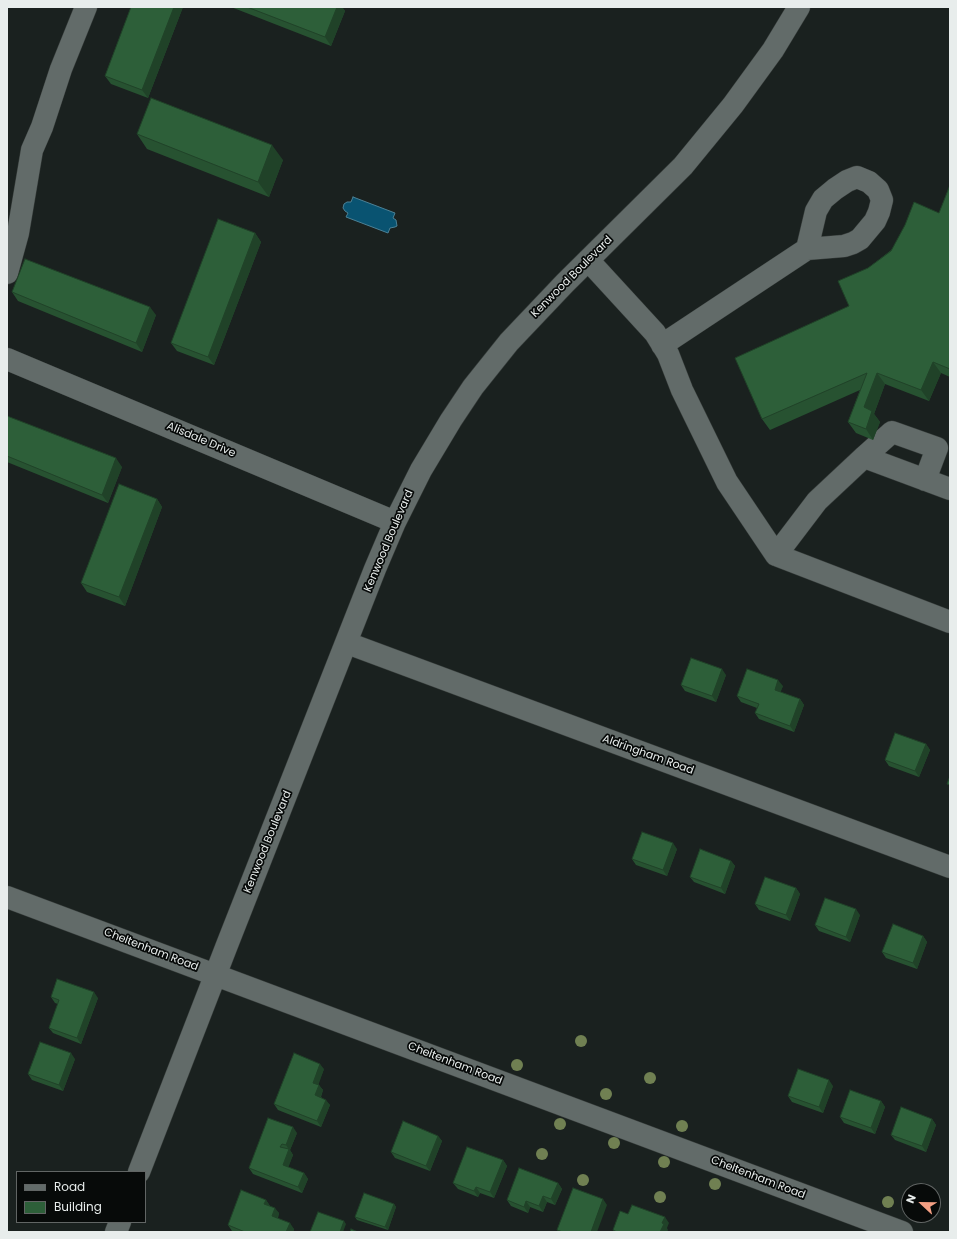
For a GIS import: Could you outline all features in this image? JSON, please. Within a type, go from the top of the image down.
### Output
[{"type":"street","points":[[7,273],[18,233],[32,150],[42,126],[61,69],[86,7]]},
{"type":"street","name":"Kenwood Boulevard","points":[[139,1171],[215,975],[395,522],[420,470],[473,388],[509,342],[588,260],[683,166],[733,105],[773,50],[799,7]]},
{"type":"street","points":[[662,345],[807,249]]},
{"type":"street","points":[[588,260],[608,280],[655,333],[668,354],[682,390],[727,482],[776,555],[950,622]]},
{"type":"street","name":"Alisdale Drive","points":[[7,359],[395,522]]},
{"type":"street","points":[[776,555],[817,502],[892,432],[937,448],[925,480]]},
{"type":"street","points":[[864,457],[950,489]]},
{"type":"street","name":"Aldringham Road","points":[[347,643],[950,867]]},
{"type":"street","name":"Cheltenham Road","points":[[7,897],[902,1232]]},
{"type":"water","points":[[353,197],[395,213],[393,218],[396,220],[397,226],[390,228],[388,233],[346,217],[348,213],[343,208],[344,204],[351,202]]},
{"type":"building","points":[[131,7],[174,7],[142,90],[105,76]]},
{"type":"building","points":[[247,7],[337,7],[325,37]]},
{"type":"building","points":[[151,98],[272,145],[258,182],[137,134]]},
{"type":"building","points":[[950,185],[950,369],[933,362],[921,390],[877,373],[864,407],[872,411],[866,429],[848,422],[867,373],[762,419],[735,358],[849,306],[838,281],[868,268],[891,251],[905,225],[914,202],[939,213]]},
{"type":"building","points":[[218,219],[255,233],[208,357],[171,343]]},
{"type":"building","points":[[25,259],[150,307],[136,343],[12,292]]},
{"type":"building","points":[[7,416],[116,458],[102,495],[7,456]]},
{"type":"building","points":[[119,484],[157,499],[119,597],[81,583]]},
{"type":"building","points":[[691,658],[722,669],[712,696],[681,685]]},
{"type":"building","points":[[747,669],[778,680],[775,690],[800,699],[790,726],[755,713],[759,704],[737,696]]},
{"type":"building","points":[[895,733],[926,744],[915,771],[885,760]]},
{"type":"building","points":[[950,776],[950,785],[947,784]]},
{"type":"building","points":[[642,832],[673,843],[663,870],[632,859]]},
{"type":"building","points":[[700,849],[731,861],[721,888],[690,877]]},
{"type":"building","points":[[765,877],[796,888],[786,915],[755,904]]},
{"type":"building","points":[[825,898],[856,909],[846,937],[815,925]]},
{"type":"building","points":[[893,924],[923,936],[913,963],[882,952]]},
{"type":"building","points":[[57,979],[94,992],[77,1038],[49,1028],[59,1000],[51,997]]},
{"type":"building","points":[[40,1042],[71,1053],[59,1085],[28,1074]]},
{"type":"building","points":[[294,1053],[320,1064],[313,1083],[319,1085],[315,1095],[326,1100],[317,1121],[274,1104]]},
{"type":"building","points":[[798,1069],[829,1080],[819,1107],[788,1096]]},
{"type":"building","points":[[850,1090],[881,1101],[871,1128],[840,1117]]},
{"type":"building","points":[[901,1107],[932,1119],[922,1146],[891,1135]]},
{"type":"building","points":[[268,1118],[293,1127],[286,1145],[282,1144],[280,1147],[289,1149],[283,1165],[304,1173],[298,1187],[249,1168]]},
{"type":"building","points":[[403,1121],[438,1136],[426,1166],[391,1152]]},
{"type":"building","points":[[467,1147],[503,1160],[490,1192],[476,1187],[474,1191],[453,1183]]},
{"type":"building","points":[[519,1168],[558,1183],[551,1199],[543,1196],[539,1206],[526,1201],[524,1207],[507,1200]]},
{"type":"building","points":[[573,1188],[603,1199],[591,1232],[563,1232],[557,1230]]},
{"type":"building","points":[[241,1190],[266,1200],[264,1204],[275,1208],[272,1216],[290,1223],[286,1232],[245,1232],[228,1225]]},
{"type":"building","points":[[364,1193],[394,1204],[385,1227],[355,1217]]},
{"type":"building","points":[[632,1205],[665,1217],[662,1223],[664,1224],[660,1232],[617,1232],[613,1230],[620,1211],[628,1214]]},
{"type":"building","points":[[318,1212],[344,1221],[340,1232],[310,1232]]},
{"type":"building","points":[[351,1229],[358,1232],[350,1232]]}]
